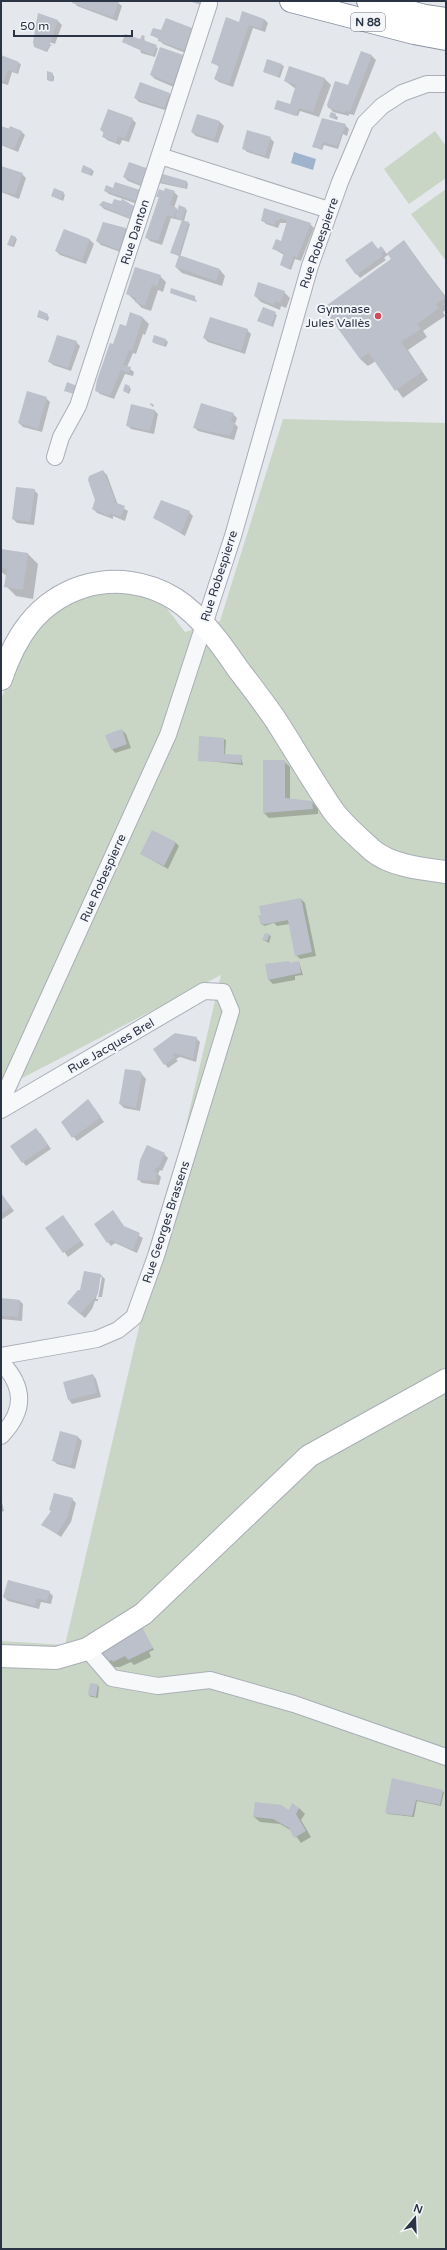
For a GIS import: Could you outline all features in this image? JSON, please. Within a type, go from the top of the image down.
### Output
[{"type":"main road","name":"N 88","points":[[291,1],[414,33],[446,39]]},
{"type":"main road","name":"N 88","points":[[368,1],[425,16],[446,19]]},
{"type":"main road","points":[[1,679],[19,635],[36,615],[73,590],[94,584],[113,582],[139,583],[161,591],[177,600],[216,638],[276,720],[335,813],[373,851],[406,866],[446,872]]},
{"type":"main road","points":[[1,1656],[56,1658],[87,1649],[143,1614],[309,1456],[446,1380]]},
{"type":"street","name":"Rue Danton","points":[[55,457],[61,437],[78,406],[209,4]]},
{"type":"street","name":"Rue Robespierre","points":[[1,1102],[168,735],[200,638],[203,624],[218,586],[310,266],[329,210],[365,123],[382,106],[402,94],[427,84],[446,84]]},
{"type":"street","points":[[160,156],[329,210]]},
{"type":"street","name":"Rue Jacques Brel","points":[[1,1110],[204,992],[223,992]]},
{"type":"street","name":"Rue Georges Brassens","points":[[1,1356],[97,1339],[118,1330],[134,1317],[156,1256],[231,1011],[223,992]]},
{"type":"street","points":[[1,1362],[13,1374],[20,1396],[13,1423],[1,1436]]},
{"type":"street","points":[[87,1649],[112,1678],[158,1686],[210,1680],[294,1704],[446,1757]]},
{"type":"green space","points":[[435,131],[446,146],[446,178],[409,204],[384,169]]},
{"type":"green space","points":[[446,189],[446,261],[411,214]]},
{"type":"green space","points":[[283,419],[446,423],[446,2249],[1,2249],[1,1641],[65,1645],[221,975],[1,1089],[1,699],[34,625],[64,605],[108,589],[162,602],[185,632],[220,621]]},
{"type":"water","points":[[294,152],[316,159],[313,170],[291,163]]},
{"type":"building","points":[[73,1],[119,1],[113,18],[72,3]]},
{"type":"building","points":[[189,1],[199,1],[202,2],[201,5]]},
{"type":"building","points":[[242,11],[264,19],[261,29],[249,25],[229,84],[214,79],[219,66],[211,63],[226,17],[239,22]]},
{"type":"building","points":[[38,13],[58,20],[49,47],[45,51],[34,47],[33,42]]},
{"type":"building","points":[[166,18],[192,28],[184,50],[158,41],[158,38],[150,35],[153,28],[161,30]]},
{"type":"building","points":[[125,34],[140,39],[142,35],[145,36],[143,40],[157,45],[153,56],[122,42]]},
{"type":"building","points":[[160,47],[183,55],[173,84],[150,75]]},
{"type":"building","points":[[361,51],[372,55],[350,112],[346,110],[345,113],[328,108],[327,105],[335,81],[348,85]]},
{"type":"building","points":[[1,55],[19,62],[16,73],[8,70],[4,82],[1,81]]},
{"type":"building","points":[[267,59],[282,64],[278,77],[263,72]]},
{"type":"building","points":[[289,66],[325,78],[313,112],[299,108],[296,116],[274,109],[277,100],[290,104],[296,85],[284,81]]},
{"type":"building","points":[[47,71],[53,73],[52,82],[47,80]]},
{"type":"building","points":[[140,82],[170,93],[164,108],[134,98]]},
{"type":"building","points":[[108,109],[133,118],[125,139],[118,136],[116,142],[102,137],[104,131],[100,130]]},
{"type":"building","points":[[331,112],[336,114],[335,119],[329,117]]},
{"type":"building","points":[[197,114],[220,121],[214,140],[191,132]]},
{"type":"building","points":[[322,118],[346,124],[337,146],[323,142],[321,149],[312,147]]},
{"type":"building","points":[[1,126],[9,129],[10,126],[22,131],[14,149],[1,144]]},
{"type":"building","points":[[247,130],[271,137],[265,156],[242,149]]},
{"type":"building","points":[[129,162],[152,170],[142,185],[123,177]]},
{"type":"building","points":[[83,165],[92,169],[90,175],[81,172]]},
{"type":"building","points":[[1,166],[23,173],[15,195],[1,191]]},
{"type":"building","points":[[159,173],[187,181],[185,188],[157,181]]},
{"type":"building","points":[[115,182],[140,190],[138,194],[141,195],[138,204],[135,203],[136,201],[104,191],[106,185],[113,188]]},
{"type":"building","points":[[54,188],[64,192],[61,200],[51,196]]},
{"type":"building","points":[[165,188],[175,191],[170,205],[177,208],[174,217],[167,215],[158,241],[145,238],[159,197],[156,197],[159,189],[164,191]]},
{"type":"building","points":[[114,199],[121,201],[122,199],[137,209],[133,220],[99,205],[103,201],[112,204]]},
{"type":"building","points":[[179,205],[186,208],[182,220],[175,217]]},
{"type":"building","points":[[264,208],[311,223],[297,258],[294,256],[289,269],[280,265],[284,253],[272,249],[276,239],[281,241],[287,221],[280,218],[279,221],[276,220],[275,225],[261,221]]},
{"type":"building","points":[[182,220],[189,222],[179,255],[170,253]]},
{"type":"building","points":[[103,222],[126,228],[119,250],[96,241]]},
{"type":"building","points":[[64,229],[90,239],[82,261],[55,251]]},
{"type":"building","points":[[11,235],[16,237],[12,246],[7,245]]},
{"type":"building","name":"Gymnase Jules Vallès","points":[[404,240],[445,298],[436,304],[439,308],[417,324],[421,329],[401,342],[422,372],[395,391],[369,353],[360,359],[323,308],[391,259],[387,253]]},
{"type":"building","points":[[372,241],[378,249],[381,246],[385,251],[381,254],[383,256],[356,275],[345,260]]},
{"type":"building","points":[[179,255],[220,269],[216,281],[175,267]]},
{"type":"building","points":[[135,267],[161,275],[157,286],[152,285],[145,306],[135,302],[136,298],[126,294]]},
{"type":"building","points":[[258,282],[285,291],[280,303],[275,301],[274,305],[254,296]]},
{"type":"building","points":[[171,288],[195,296],[195,301],[170,293]]},
{"type":"building","points":[[263,307],[276,312],[271,326],[257,321]]},
{"type":"building","points":[[39,310],[48,314],[46,320],[37,317]]},
{"type":"building","points":[[130,312],[143,317],[132,351],[129,350],[123,365],[131,367],[129,373],[121,370],[110,396],[95,391],[97,380],[110,343],[113,344],[120,324],[126,326]]},
{"type":"building","points":[[210,317],[248,329],[241,351],[203,338]]},
{"type":"building","points":[[57,335],[77,341],[68,368],[48,362]]},
{"type":"building","points":[[154,335],[166,339],[164,346],[152,342]]},
{"type":"building","points":[[67,382],[77,386],[74,394],[64,391]]},
{"type":"building","points":[[125,384],[130,386],[128,393],[123,391]]},
{"type":"building","points":[[27,391],[47,397],[38,429],[18,423]]},
{"type":"building","points":[[201,403],[234,413],[231,421],[235,423],[230,436],[193,428]]},
{"type":"building","points":[[131,404],[155,410],[150,431],[126,426]]},
{"type":"building","points":[[103,470],[115,499],[114,502],[125,506],[121,517],[110,513],[109,516],[92,509],[95,500],[88,480],[89,476]]},
{"type":"building","points":[[16,487],[35,489],[30,522],[12,519]]},
{"type":"building","points":[[161,500],[190,511],[181,533],[153,518]]},
{"type":"building","points":[[1,549],[28,553],[23,590],[4,587],[7,569],[1,568]]},
{"type":"building","points":[[122,729],[127,744],[111,750],[105,735]]},
{"type":"building","points":[[199,736],[224,738],[224,754],[242,755],[241,763],[198,761]]},
{"type":"building","points":[[263,760],[285,760],[285,798],[312,801],[313,809],[263,813]]},
{"type":"building","points":[[152,830],[176,842],[164,866],[140,854]]},
{"type":"building","points":[[301,898],[312,952],[295,956],[288,920],[261,925],[258,915],[261,915],[259,906]]},
{"type":"building","points":[[265,933],[270,934],[267,941],[262,940]]},
{"type":"building","points":[[289,961],[290,963],[299,961],[301,973],[268,980],[265,964]]},
{"type":"building","points":[[175,1033],[197,1037],[193,1059],[175,1053],[173,1055],[175,1057],[164,1065],[153,1049]]},
{"type":"building","points":[[125,1069],[140,1071],[142,1074],[136,1108],[119,1104]]},
{"type":"building","points":[[88,1099],[101,1117],[72,1138],[61,1122]]},
{"type":"building","points":[[36,1128],[48,1145],[22,1163],[10,1146]]},
{"type":"building","points":[[147,1145],[165,1153],[158,1168],[156,1167],[154,1171],[157,1172],[156,1181],[137,1180],[140,1160]]},
{"type":"building","points":[[1,1193],[11,1207],[1,1214]]},
{"type":"building","points":[[113,1210],[124,1226],[140,1233],[133,1250],[111,1240],[107,1243],[94,1224]]},
{"type":"building","points":[[63,1215],[81,1241],[63,1253],[45,1228]]},
{"type":"building","points":[[84,1271],[101,1274],[98,1294],[80,1314],[67,1303],[78,1290],[80,1290]]},
{"type":"building","points":[[1,1298],[20,1300],[18,1317],[1,1316]]},
{"type":"building","points":[[93,1374],[97,1393],[68,1400],[63,1382]]},
{"type":"building","points":[[60,1431],[78,1436],[71,1466],[52,1461]]},
{"type":"building","points":[[54,1493],[73,1498],[67,1518],[57,1534],[41,1525],[51,1511],[49,1510]]},
{"type":"building","points":[[8,1580],[50,1591],[47,1601],[37,1598],[35,1606],[3,1597]]},
{"type":"building","points":[[142,1627],[153,1648],[128,1660],[125,1656],[113,1662],[112,1660],[106,1662],[101,1652]]},
{"type":"building","points":[[90,1683],[98,1684],[96,1697],[88,1695]]},
{"type":"building","points":[[392,1778],[443,1790],[440,1805],[416,1800],[412,1816],[385,1813]]},
{"type":"building","points":[[255,1802],[281,1805],[289,1810],[292,1803],[299,1808],[296,1814],[306,1831],[294,1838],[289,1828],[273,1819],[253,1817]]},
{"type":"place","name":"Gymnase Jules Vallès","points":[[378,316]]}]
